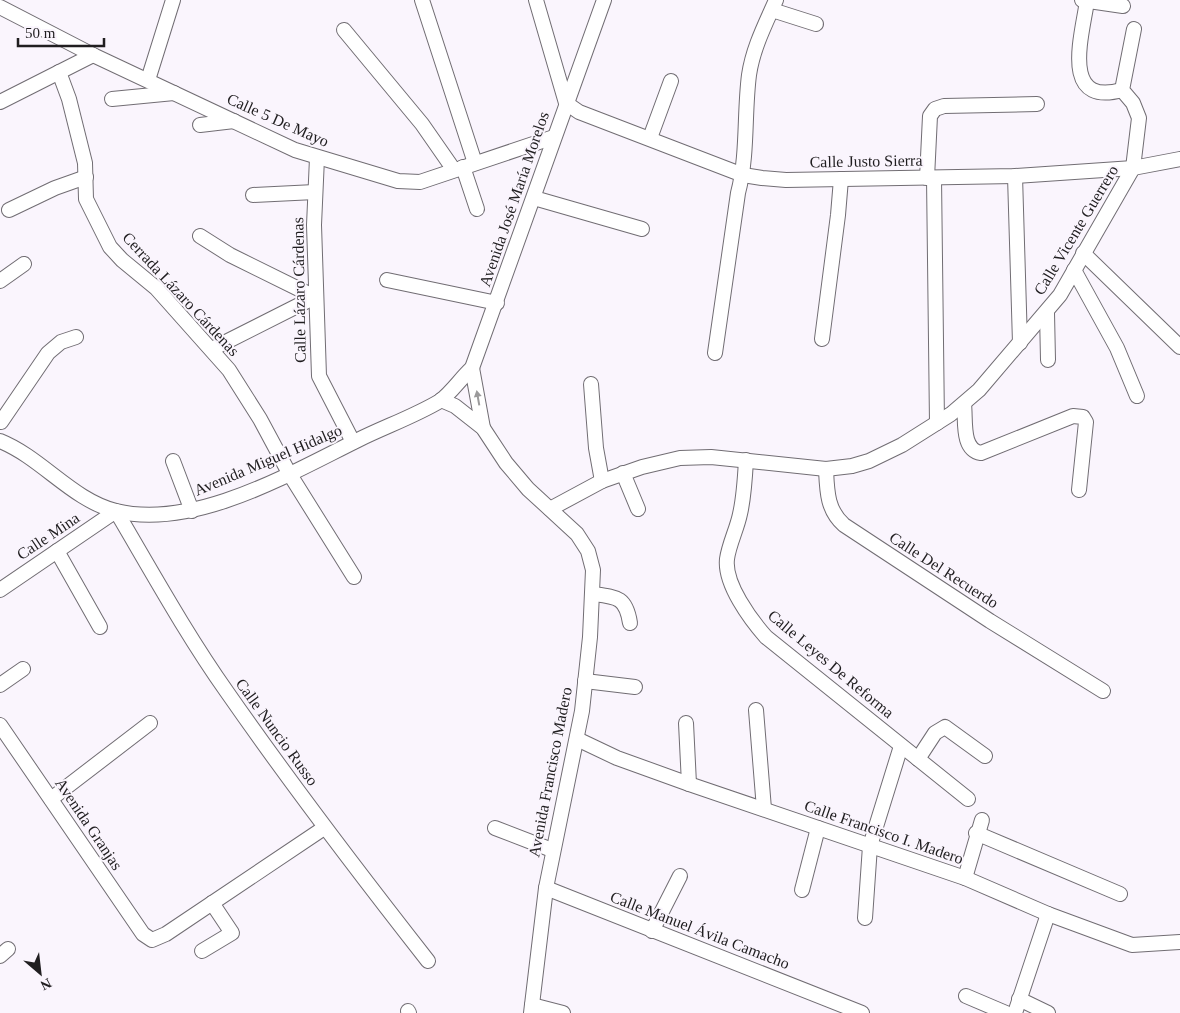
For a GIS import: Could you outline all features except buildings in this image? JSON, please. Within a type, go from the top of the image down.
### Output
[{"type":"street","points":[[148,80],[174,0]]},
{"type":"street","points":[[422,0],[464,167],[477,210]]},
{"type":"street","points":[[536,0],[566,103]]},
{"type":"street","name":"Avenida José María Morelos","points":[[441,400],[472,368],[604,0]]},
{"type":"street","points":[[1122,90],[1110,94],[1091,90],[1080,76],[1078,66],[1092,1],[1124,6]]},
{"type":"street","points":[[715,353],[742,175],[749,76],[753,53],[774,5],[816,24]]},
{"type":"street","name":"Calle 5 De Mayo","points":[[0,8],[93,55],[295,150],[316,158],[407,183],[420,182],[554,137]]},
{"type":"street","points":[[1122,90],[1134,29]]},
{"type":"street","points":[[344,30],[422,124],[464,167]]},
{"type":"street","points":[[0,102],[93,55]]},
{"type":"street","name":"Cerrada Lázaro Cárdenas","points":[[59,72],[85,163],[86,199],[110,247],[122,260],[156,288],[229,370],[260,419],[289,473]]},
{"type":"street","points":[[650,138],[671,81]]},
{"type":"street","points":[[1122,90],[1133,102],[1138,118],[1133,168]]},
{"type":"street","points":[[112,99],[175,93]]},
{"type":"street","name":"Calle Justo Sierra","points":[[566,103],[579,112],[742,175],[786,180],[1015,176],[1133,168],[1180,160]]},
{"type":"street","points":[[937,422],[930,116],[935,109],[944,106],[1038,104]]},
{"type":"street","points":[[200,125],[236,121]]},
{"type":"street","name":"Calle Lázaro Cárdenas","points":[[316,158],[315,297],[319,376],[353,442]]},
{"type":"street","name":"Calle Vicente Guerrero","points":[[550,509],[602,481],[662,462],[696,457],[746,460],[826,469],[869,461],[902,445],[964,404],[1047,312],[1074,270],[1133,168]]},
{"type":"street","points":[[1015,176],[1020,343]]},
{"type":"street","points":[[9,210],[56,188],[86,177]]},
{"type":"street","points":[[822,339],[841,179]]},
{"type":"street","points":[[253,195],[315,192]]},
{"type":"street","points":[[534,198],[642,229]]},
{"type":"street","points":[[200,236],[230,255],[315,297]]},
{"type":"street","points":[[1083,253],[1180,347]]},
{"type":"street","points":[[0,282],[24,264]]},
{"type":"street","points":[[1074,270],[1117,348],[1137,396]]},
{"type":"street","points":[[387,280],[496,303]]},
{"type":"street","points":[[212,349],[315,297]]},
{"type":"street","points":[[1047,312],[1048,360]]},
{"type":"street","points":[[6,443],[9,435],[1,421],[48,354],[61,342],[76,337]]},
{"type":"street","name":"Avenida Francisco Madero","points":[[472,368],[483,428]]},
{"type":"street","points":[[591,384],[596,448],[602,481]]},
{"type":"street","name":"Avenida Miguel Hidalgo","points":[[6,443],[88,499],[116,511],[149,516],[192,511],[215,505],[289,473],[441,400]]},
{"type":"street","name":"Avenida Francisco Madero","points":[[441,400],[456,406],[483,428],[506,462],[528,489],[576,534],[588,551],[593,570],[593,594],[586,681],[577,739],[552,850],[532,1009]]},
{"type":"street","points":[[964,404],[968,443],[971,449],[981,453],[1073,416],[1083,416],[1086,422],[1079,490]]},
{"type":"street","name":"Calle Leyes De Reforma","points":[[746,460],[741,513],[727,560],[727,570],[734,590],[754,624],[766,637],[968,799]]},
{"type":"street","points":[[173,462],[192,511]]},
{"type":"street","name":"Calle Del Recuerdo","points":[[826,469],[830,507],[837,519],[844,525],[990,621],[1103,691]]},
{"type":"street","points":[[289,473],[354,577]]},
{"type":"street","points":[[623,473],[638,509]]},
{"type":"street","name":"Calle Mina","points":[[0,590],[116,511]]},
{"type":"street","name":"Calle Nuncio Russo","points":[[116,511],[173,609],[210,667],[324,828],[428,961]]},
{"type":"street","points":[[57,551],[100,627]]},
{"type":"street","points":[[593,594],[615,596],[623,601],[628,610],[630,623]]},
{"type":"street","points":[[0,685],[23,669]]},
{"type":"street","points":[[586,681],[635,687]]},
{"type":"street","points":[[756,710],[764,809]]},
{"type":"street","points":[[51,799],[150,723]]},
{"type":"street","points":[[686,723],[689,784]]},
{"type":"street","name":"Avenida Granjas","points":[[0,725],[143,934],[152,940],[166,934],[212,904]]},
{"type":"street","points":[[918,760],[935,733],[945,727],[985,756]]},
{"type":"street","name":"Calle Francisco I. Madero","points":[[577,739],[617,758],[689,784],[964,878],[1048,914],[1132,945],[1180,942]]},
{"type":"street","points":[[865,918],[870,846],[901,746]]},
{"type":"street","points":[[964,878],[979,826],[1120,894]]},
{"type":"street","points":[[202,951],[232,933],[212,904],[324,828]]},
{"type":"street","points":[[496,828],[552,850]]},
{"type":"street","points":[[802,890],[818,828]]},
{"type":"street","points":[[652,931],[680,876]]},
{"type":"street","name":"Calle Manuel Ávila Camacho","points":[[546,888],[839,1009],[862,1013]]},
{"type":"street","points":[[1015,1013],[1048,914]]},
{"type":"street","points":[[966,996],[1006,1013]]},
{"type":"street","points":[[1019,999],[1048,1013]]},
{"type":"street","points":[[532,1009],[563,1013]]}]
